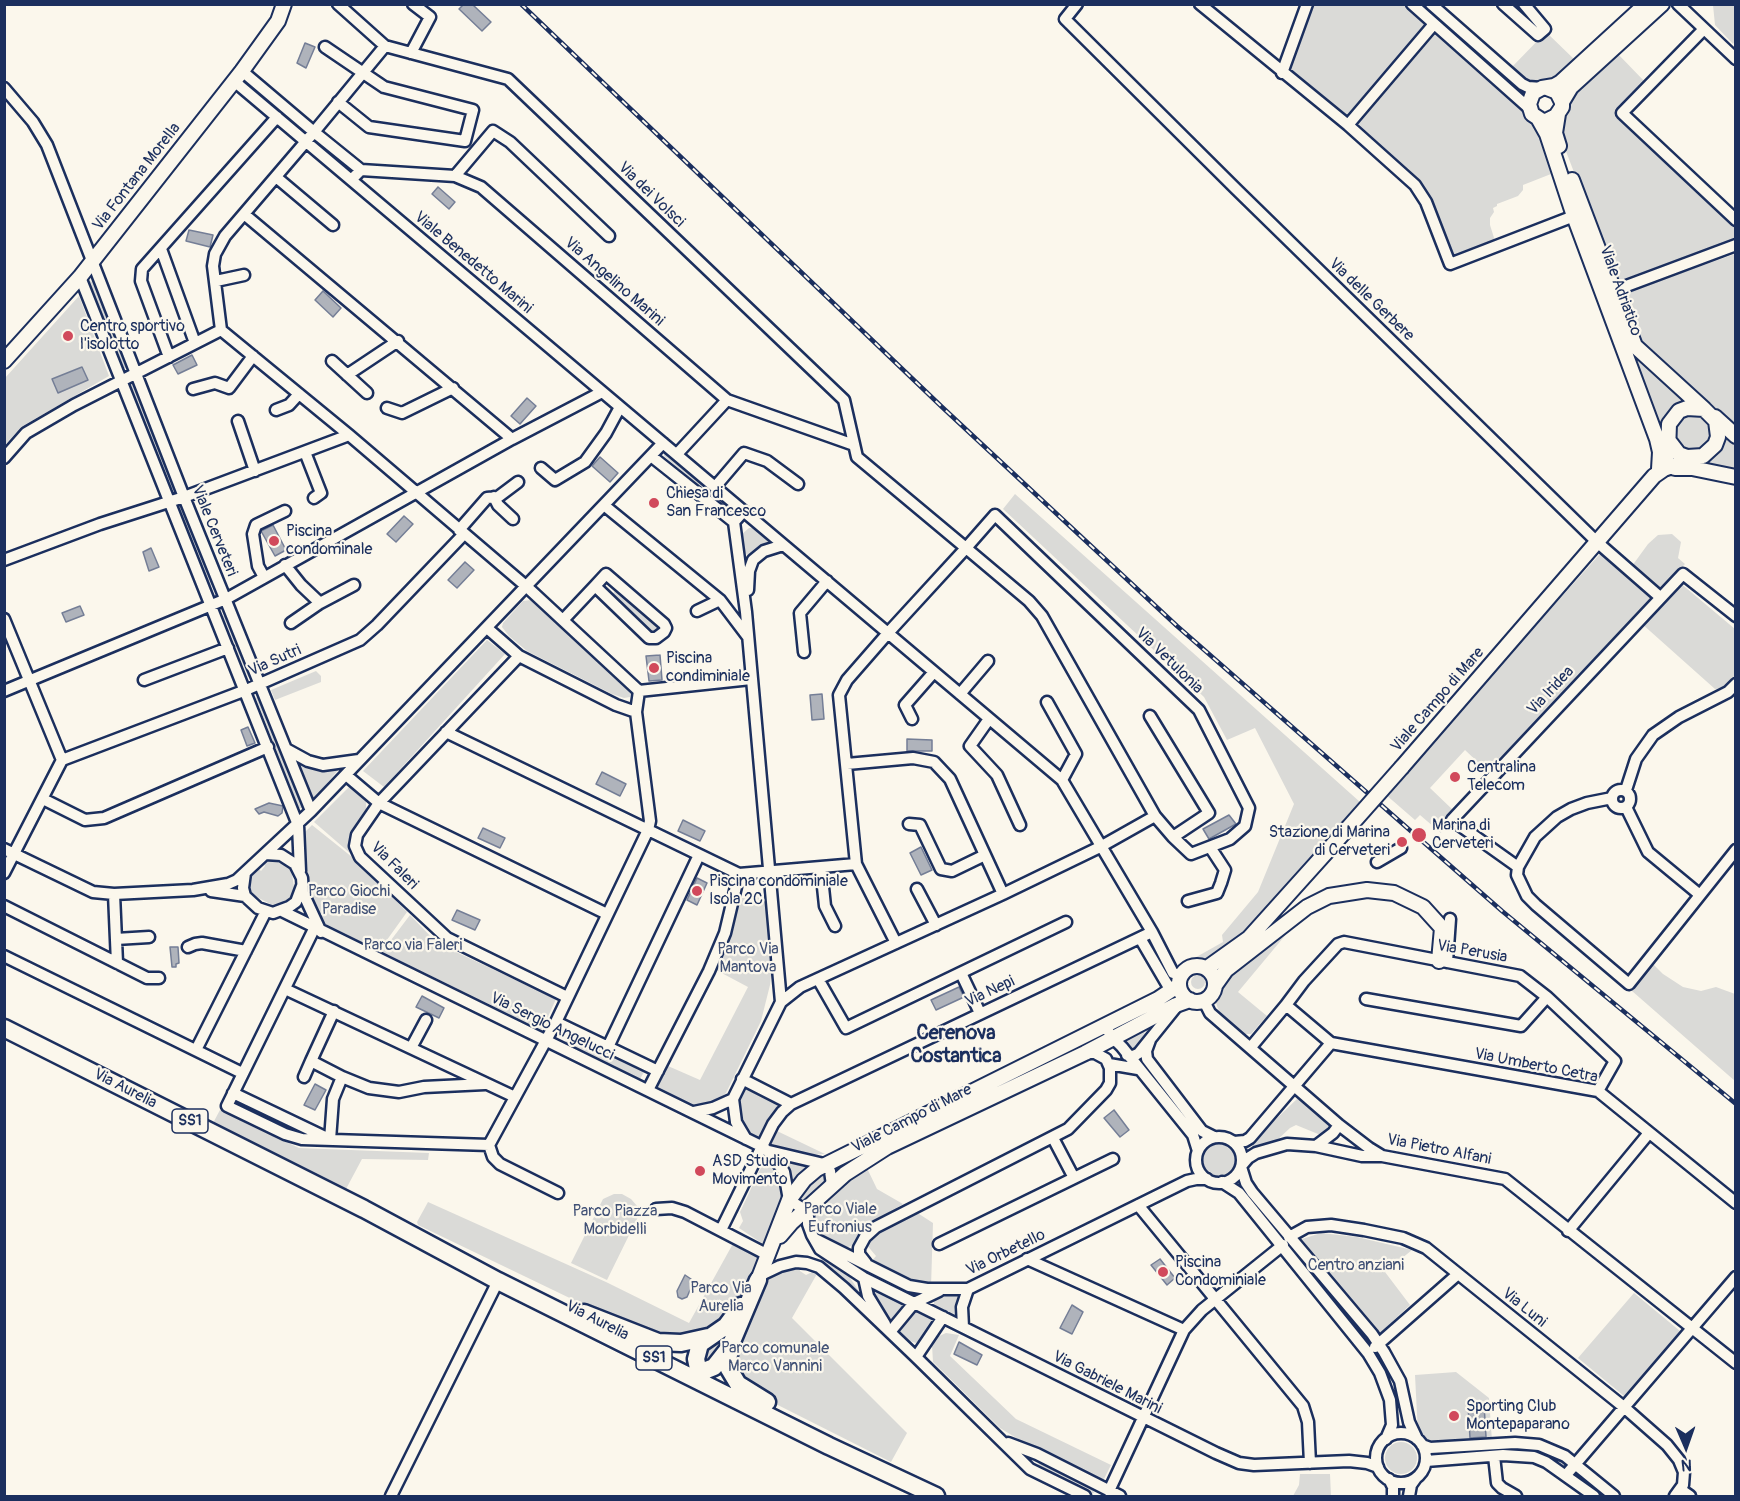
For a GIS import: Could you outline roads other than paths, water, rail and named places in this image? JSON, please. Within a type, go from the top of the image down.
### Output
[{"type":"main road","name":"Via Aurelia","points":[[4,1028],[375,1215],[498,1281],[936,1497]]},
{"type":"main road","name":"Via Aurelia","points":[[375,1215],[438,1241],[945,1497]]},
{"type":"main road","points":[[699,1373],[696,1361],[698,1350],[708,1337],[728,1323],[759,1278]]},
{"type":"main road","points":[[759,1278],[731,1344],[728,1365],[738,1384],[796,1420]]},
{"type":"main road","points":[[535,1298],[699,1373],[708,1380],[799,1426],[829,1446]]},
{"type":"main road","points":[[578,1311],[658,1342],[681,1343],[708,1337]]},
{"type":"main road","points":[[699,1373],[714,1367],[731,1344]]},
{"type":"street","name":"Via Fontana Morella","points":[[4,361],[93,261],[238,76],[278,21],[285,4]]},
{"type":"street","points":[[338,4],[385,46],[225,236],[215,254],[213,266],[221,330],[349,435],[527,587],[639,691],[751,679]]},
{"type":"street","points":[[411,53],[430,17],[413,4]]},
{"type":"street","name":"Via delle Gerbere","points":[[1077,4],[1065,19],[1597,542],[1660,597]]},
{"type":"street","points":[[1200,4],[1348,125],[1415,185],[1426,202],[1450,264],[1574,216]]},
{"type":"street","points":[[1282,73],[1307,4]]},
{"type":"street","points":[[1412,4],[1534,114],[1546,121],[1552,119],[1572,87],[1662,4]]},
{"type":"street","points":[[1431,4],[1522,84],[1557,92],[1560,108]]},
{"type":"street","points":[[1509,6],[1538,35],[1545,29],[1524,4]]},
{"type":"street","points":[[1534,114],[1529,104],[1533,93],[1561,82],[1646,4]]},
{"type":"street","points":[[1678,4],[1736,60]]},
{"type":"street","points":[[1348,125],[1434,24]]},
{"type":"street","points":[[1704,29],[1622,113],[1736,220]]},
{"type":"street","name":"Via dei Volsci","points":[[385,46],[508,79],[844,400],[854,445]]},
{"type":"street","points":[[325,47],[384,87],[473,110],[465,141],[369,127],[339,102]]},
{"type":"street","name":"Viale Benedetto Marini","points":[[238,76],[277,117],[1062,780],[1152,932],[1177,983]]},
{"type":"street","points":[[238,76],[314,132],[361,171],[352,179]]},
{"type":"street","name":"Viale Cerveteri","points":[[4,88],[33,122],[47,145],[184,497],[311,811]]},
{"type":"street","name":"Viale Adriatico","points":[[1560,108],[1555,127],[1558,144],[1635,346],[1736,436]]},
{"type":"street","name":"Viale Adriatico","points":[[1534,114],[1547,134],[1574,216],[1657,439],[1660,452],[1659,471]]},
{"type":"street","points":[[169,357],[141,281],[142,269],[277,117]]},
{"type":"street","points":[[455,176],[493,131],[510,142],[609,236]]},
{"type":"street","name":"Via Angelino Marini","points":[[361,171],[455,176],[481,187],[727,400],[854,445]]},
{"type":"street","points":[[276,177],[333,225]]},
{"type":"street","points":[[244,214],[512,439]]},
{"type":"street","points":[[1613,291],[1736,245]]},
{"type":"street","points":[[161,249],[195,343]]},
{"type":"street","points":[[216,281],[244,275]]},
{"type":"street","name":"Viale Cerveteri","points":[[80,277],[298,825],[300,871]]},
{"type":"street","points":[[4,458],[26,433],[74,405],[221,330]]},
{"type":"street","points":[[347,375],[398,342]]},
{"type":"street","points":[[193,389],[215,383],[229,388],[253,356]]},
{"type":"street","points":[[332,361],[367,393]]},
{"type":"street","points":[[387,408],[402,413],[453,388]]},
{"type":"street","points":[[4,691],[226,599],[512,439],[602,392]]},
{"type":"street","points":[[276,410],[289,405],[299,394]]},
{"type":"street","points":[[677,454],[727,400]]},
{"type":"street","points":[[541,468],[555,480],[585,462],[606,433],[620,407]]},
{"type":"street","points":[[1659,471],[1668,452],[1669,424],[1679,411],[1687,408],[1708,412],[1716,421],[1718,437],[1710,452],[1695,458],[1679,454],[1669,441]]},
{"type":"street","points":[[238,421],[255,471]]},
{"type":"street","points":[[4,560],[100,524],[184,497],[349,435]]},
{"type":"street","points":[[302,886],[296,902],[282,911],[273,913],[250,902],[243,888],[245,873],[250,865],[298,825],[663,443]]},
{"type":"street","name":"Via Vetulonia","points":[[854,445],[857,458],[1029,601],[1042,616],[1155,816],[1173,837],[1191,854],[1230,839],[1245,826],[1250,808],[1199,710],[995,515],[966,548]]},
{"type":"street","points":[[305,452],[321,493],[314,498]]},
{"type":"street","points":[[716,487],[744,453],[767,461],[798,484]]},
{"type":"street","points":[[651,456],[734,522],[746,612],[781,1002]]},
{"type":"street","name":"Viale Campo di Mare","points":[[1207,968],[1249,938],[1402,767],[1659,471],[1695,458]]},
{"type":"street","points":[[1659,471],[1685,467],[1736,477]]},
{"type":"street","name":"Via Sutri","points":[[62,760],[246,690],[360,640],[377,625],[461,532],[487,498],[498,496],[518,482]]},
{"type":"street","points":[[494,497],[498,505],[513,519]]},
{"type":"street","points":[[605,506],[720,600],[748,637]]},
{"type":"street","points":[[264,577],[258,567],[253,534],[256,525],[285,511]]},
{"type":"street","points":[[734,522],[744,512]]},
{"type":"street","points":[[746,612],[749,572],[753,560],[764,551],[783,545]]},
{"type":"street","points":[[896,943],[856,864],[839,695],[842,687],[888,633],[966,548]]},
{"type":"street","points":[[285,565],[320,603]]},
{"type":"street","points":[[563,620],[606,574],[664,624],[666,628],[661,636],[650,638],[595,586]]},
{"type":"street","name":"Via Iridea","points":[[1518,867],[1452,820],[1683,574],[1736,616]]},
{"type":"street","points":[[804,652],[800,613],[827,581]]},
{"type":"street","points":[[291,623],[320,603],[354,585]]},
{"type":"street","points":[[697,611],[720,600]]},
{"type":"street","points":[[4,619],[62,760],[43,799],[11,854],[4,873]]},
{"type":"street","points":[[487,628],[519,656],[616,705],[636,712]]},
{"type":"street","points":[[144,680],[228,648]]},
{"type":"street","name":"Via Faleri","points":[[519,656],[379,803],[357,836],[355,846],[360,857],[447,938],[567,997]]},
{"type":"street","points":[[960,694],[988,661]]},
{"type":"street","points":[[912,719],[905,705],[934,672]]},
{"type":"street","points":[[1626,807],[1631,798],[1626,790],[1636,759],[1653,735],[1679,717],[1728,692],[1736,684]]},
{"type":"street","points":[[558,1192],[500,1164],[493,1157],[489,1145],[556,1022],[648,830],[650,821],[636,712],[639,691]]},
{"type":"street","points":[[1047,702],[1076,754],[1062,780]]},
{"type":"street","points":[[1150,716],[1209,813],[1173,837]]},
{"type":"street","points":[[989,719],[970,746],[997,775],[1020,825]]},
{"type":"street","points":[[446,732],[739,874],[856,864]]},
{"type":"street","points":[[43,799],[85,820],[104,818],[268,747]]},
{"type":"street","points":[[286,749],[308,761],[323,765],[359,759]]},
{"type":"street","points":[[847,764],[913,758],[934,762],[950,779],[1003,894]]},
{"type":"street","points":[[346,775],[379,803],[607,914]]},
{"type":"street","points":[[1626,790],[1616,790],[1612,798],[1615,806],[1626,807]]},
{"type":"street","points":[[1612,798],[1587,803],[1557,817],[1535,837],[1518,867],[1517,875],[1527,896],[1629,984],[1736,850]]},
{"type":"street","points":[[1626,807],[1648,852],[1700,896]]},
{"type":"street","points":[[746,1139],[736,1122],[733,1099],[781,1002],[800,987],[1003,894],[1100,847],[1155,816]]},
{"type":"street","points":[[909,824],[920,825],[941,869],[952,871],[985,855]]},
{"type":"street","points":[[1188,901],[1217,893],[1224,870],[1210,847]]},
{"type":"street","points":[[1377,862],[1401,848]]},
{"type":"street","points":[[11,854],[93,892],[114,894],[193,890],[218,891],[245,896]]},
{"type":"street","points":[[265,854],[281,855],[295,864],[300,871],[303,893],[318,930],[285,989],[227,1106],[289,1136],[302,1138],[489,1145]]},
{"type":"street","points":[[608,1047],[699,855]]},
{"type":"street","points":[[821,868],[825,906],[835,927]]},
{"type":"street","points":[[193,890],[228,884],[245,873]]},
{"type":"street","points":[[648,1090],[709,971],[725,933],[739,874]]},
{"type":"street","points":[[917,889],[936,925]]},
{"type":"street","points":[[1127,1055],[1136,1055],[1184,1002],[1204,1000],[1212,994],[1226,970],[1307,907],[1329,896],[1367,890],[1394,893],[1422,906],[1442,928],[1443,961]]},
{"type":"street","points":[[114,894],[117,963]]},
{"type":"street","points":[[4,906],[147,978],[159,978]]},
{"type":"street","points":[[196,1050],[266,911]]},
{"type":"street","name":"Via Sergio Angelucci","points":[[282,911],[765,1149],[824,1164]]},
{"type":"street","points":[[1443,961],[1450,919]]},
{"type":"street","points":[[818,979],[846,1028],[1066,922]]},
{"type":"street","name":"Via Nepi","points":[[721,1230],[765,1149],[773,1124],[791,1104],[1152,932]]},
{"type":"street","points":[[116,939],[149,937]]},
{"type":"street","points":[[1140,938],[1177,983],[1184,1002]]},
{"type":"street","points":[[1242,958],[1249,938]]},
{"type":"street","name":"Via Perusia","points":[[1286,1005],[1304,981],[1338,944],[1344,942],[1520,976],[1547,997],[1615,1061],[1598,1091]]},
{"type":"street","points":[[188,947],[202,943],[246,951]]},
{"type":"street","points":[[4,956],[242,1073]]},
{"type":"street","points":[[1177,983],[1190,967],[1202,966],[1207,968],[1215,978],[1216,984]]},
{"type":"street","points":[[961,973],[980,1013]]},
{"type":"street","name":"Viale Campo di Mare","points":[[759,1278],[789,1200],[807,1177],[824,1164],[1158,999],[1177,983]]},
{"type":"street","points":[[285,989],[515,1097]]},
{"type":"street","points":[[1366,999],[1521,1026],[1547,997]]},
{"type":"street","name":"Via Pietro Alfani","points":[[1204,1000],[1210,1013],[1339,1125],[1382,1156],[1505,1179],[1736,1363]]},
{"type":"street","name":"Viale Campo di Mare","points":[[771,1250],[792,1222],[832,1185],[858,1165],[887,1148],[1085,1053],[1184,1002]]},
{"type":"street","points":[[1150,1040],[1146,1051],[1147,1059],[1202,1131],[1234,1142],[1250,1138],[1331,1043],[1286,1005],[1251,1047]]},
{"type":"street","points":[[304,1077],[333,1011]]},
{"type":"street","points":[[411,1048],[426,1020]]},
{"type":"street","points":[[556,1022],[658,1071]]},
{"type":"street","points":[[1099,1029],[1106,1029],[1109,1032],[1110,1036],[1107,1041]]},
{"type":"street","points":[[1107,1041],[1114,1040],[1193,1136],[1198,1151],[1199,1171],[1207,1179],[1222,1182],[1237,1190],[1379,1344],[1398,1376],[1409,1422],[1426,1461],[1419,1476],[1411,1485],[1408,1497]]},
{"type":"street","name":"Via Umberto Cetra","points":[[1331,1043],[1598,1091],[1736,1203]]},
{"type":"street","points":[[868,1265],[860,1257],[859,1248],[865,1237],[876,1227],[1068,1129],[1110,1083],[1109,1064],[1106,1059],[1098,1054],[1085,1053]]},
{"type":"street","points":[[311,1061],[369,1088],[399,1092],[424,1087],[487,1084]]},
{"type":"street","points":[[1109,1064],[1138,1069]]},
{"type":"street","points":[[330,1140],[333,1099],[342,1077]]},
{"type":"street","points":[[742,1079],[791,1104]]},
{"type":"street","points":[[232,1093],[330,1140]]},
{"type":"street","points":[[692,1112],[706,1111],[733,1099]]},
{"type":"street","points":[[1316,1146],[1333,1133],[1339,1125]]},
{"type":"street","points":[[1568,1231],[1649,1133]]},
{"type":"street","points":[[1198,1151],[1203,1143],[1214,1137]]},
{"type":"street","points":[[1053,1138],[1074,1178]]},
{"type":"street","points":[[1234,1142],[1242,1155],[1246,1184],[1380,1373],[1390,1400],[1392,1425],[1377,1452],[1378,1467],[1389,1479],[1393,1487],[1393,1497]]},
{"type":"street","points":[[1222,1182],[1235,1177],[1252,1155],[1287,1144],[1316,1146],[1362,1156],[1382,1156]]},
{"type":"street","points":[[765,1149],[785,1175],[789,1200],[810,1206],[808,1218],[814,1239]]},
{"type":"street","points":[[939,1244],[1113,1159]]},
{"type":"street","points":[[824,1164],[830,1171],[832,1185]]},
{"type":"street","points":[[1187,1181],[1197,1164]]},
{"type":"street","name":"Via Orbetello","points":[[814,1239],[909,1286],[941,1290],[968,1289],[1187,1181],[1207,1179]]},
{"type":"street","points":[[1138,1205],[1303,1406],[1308,1426],[1310,1463]]},
{"type":"street","points":[[656,1209],[672,1208],[682,1211],[771,1250]]},
{"type":"street","name":"Via Luni","points":[[1109,1491],[1184,1330],[1202,1310],[1301,1229],[1319,1225],[1364,1230],[1417,1244],[1430,1251],[1625,1408],[1667,1445],[1679,1460],[1684,1477],[1678,1493]]},
{"type":"street","name":"Via Gabriele Marini","points":[[814,1239],[827,1255],[864,1278],[1142,1418],[1243,1464],[1349,1461],[1378,1467]]},
{"type":"street","points":[[1027,1259],[1184,1330]]},
{"type":"street","points":[[759,1278],[788,1264],[804,1262],[816,1266],[844,1288],[868,1314],[890,1332],[1030,1468],[1085,1497]]},
{"type":"street","points":[[1368,1353],[1458,1274]]},
{"type":"street","points":[[1566,1475],[1736,1277]]},
{"type":"street","points":[[864,1278],[868,1296],[890,1332]]},
{"type":"street","points":[[391,1497],[498,1281]]},
{"type":"street","points":[[963,1327],[962,1307],[968,1289]]},
{"type":"street","points":[[890,1332],[914,1303],[941,1290]]},
{"type":"street","points":[[916,1357],[943,1317]]},
{"type":"street","points":[[1383,1442],[1401,1433],[1430,1448],[1529,1443],[1555,1450],[1614,1497]]},
{"type":"street","points":[[1003,1440],[1037,1454],[1120,1497]]},
{"type":"street","name":"Via Gabriele Marini","points":[[1349,1461],[1370,1453],[1383,1442]]},
{"type":"street","points":[[1426,1461],[1494,1456],[1534,1457],[1566,1475],[1594,1497]]},
{"type":"street","points":[[1494,1456],[1497,1483],[1516,1497]]},
{"type":"street","points":[[1389,1479],[1404,1482],[1419,1476]]},
{"type":"street","points":[[1678,1493],[1690,1497]]},
{"type":"railway","points":[[521,4],[942,407],[1177,626],[1502,911],[1736,1104]]},
{"type":"place","name":"Centro sportivo l'isolotto","points":[[68,336]]},
{"type":"place","name":"Chiesa di San Francesco","points":[[654,503]]},
{"type":"place","name":"Piscina condominale","points":[[274,541]]},
{"type":"place","name":"Piscina condiminiale","points":[[654,668]]},
{"type":"place","name":"Centralina Telecom","points":[[1455,777]]},
{"type":"place","name":"Marina di Cerveteri","points":[[1419,835]]},
{"type":"place","name":"Stazione di Marina di Cerveteri","points":[[1402,842]]},
{"type":"place","name":"Piscina condominiale Isola 2C","points":[[697,891]]},
{"type":"place","name":"ASD Studio Movimento","points":[[700,1171]]},
{"type":"place","name":"Piscina Condominiale","points":[[1163,1272]]},
{"type":"place","name":"Sporting Club Montepaparano","points":[[1454,1416]]},
{"type":"district","name":"Cerenova Costantica","points":[[956,1046]]},
{"type":"park label","name":"Parco Giochi Paradise","points":[[349,901]]},
{"type":"park label","name":"Parco via Faleri","points":[[413,946]]},
{"type":"park label","name":"Parco Via Mantova","points":[[748,959]]},
{"type":"park label","name":"Parco Viale Eufronius","points":[[840,1219]]},
{"type":"park label","name":"Parco Piazza Morbidelli","points":[[615,1221]]},
{"type":"park label","name":"Centro anziani","points":[[1356,1266]]},
{"type":"park label","name":"Parco Via Aurelia","points":[[721,1298]]},
{"type":"park label","name":"Parco comunale Marco Vannini","points":[[775,1358]]}]
